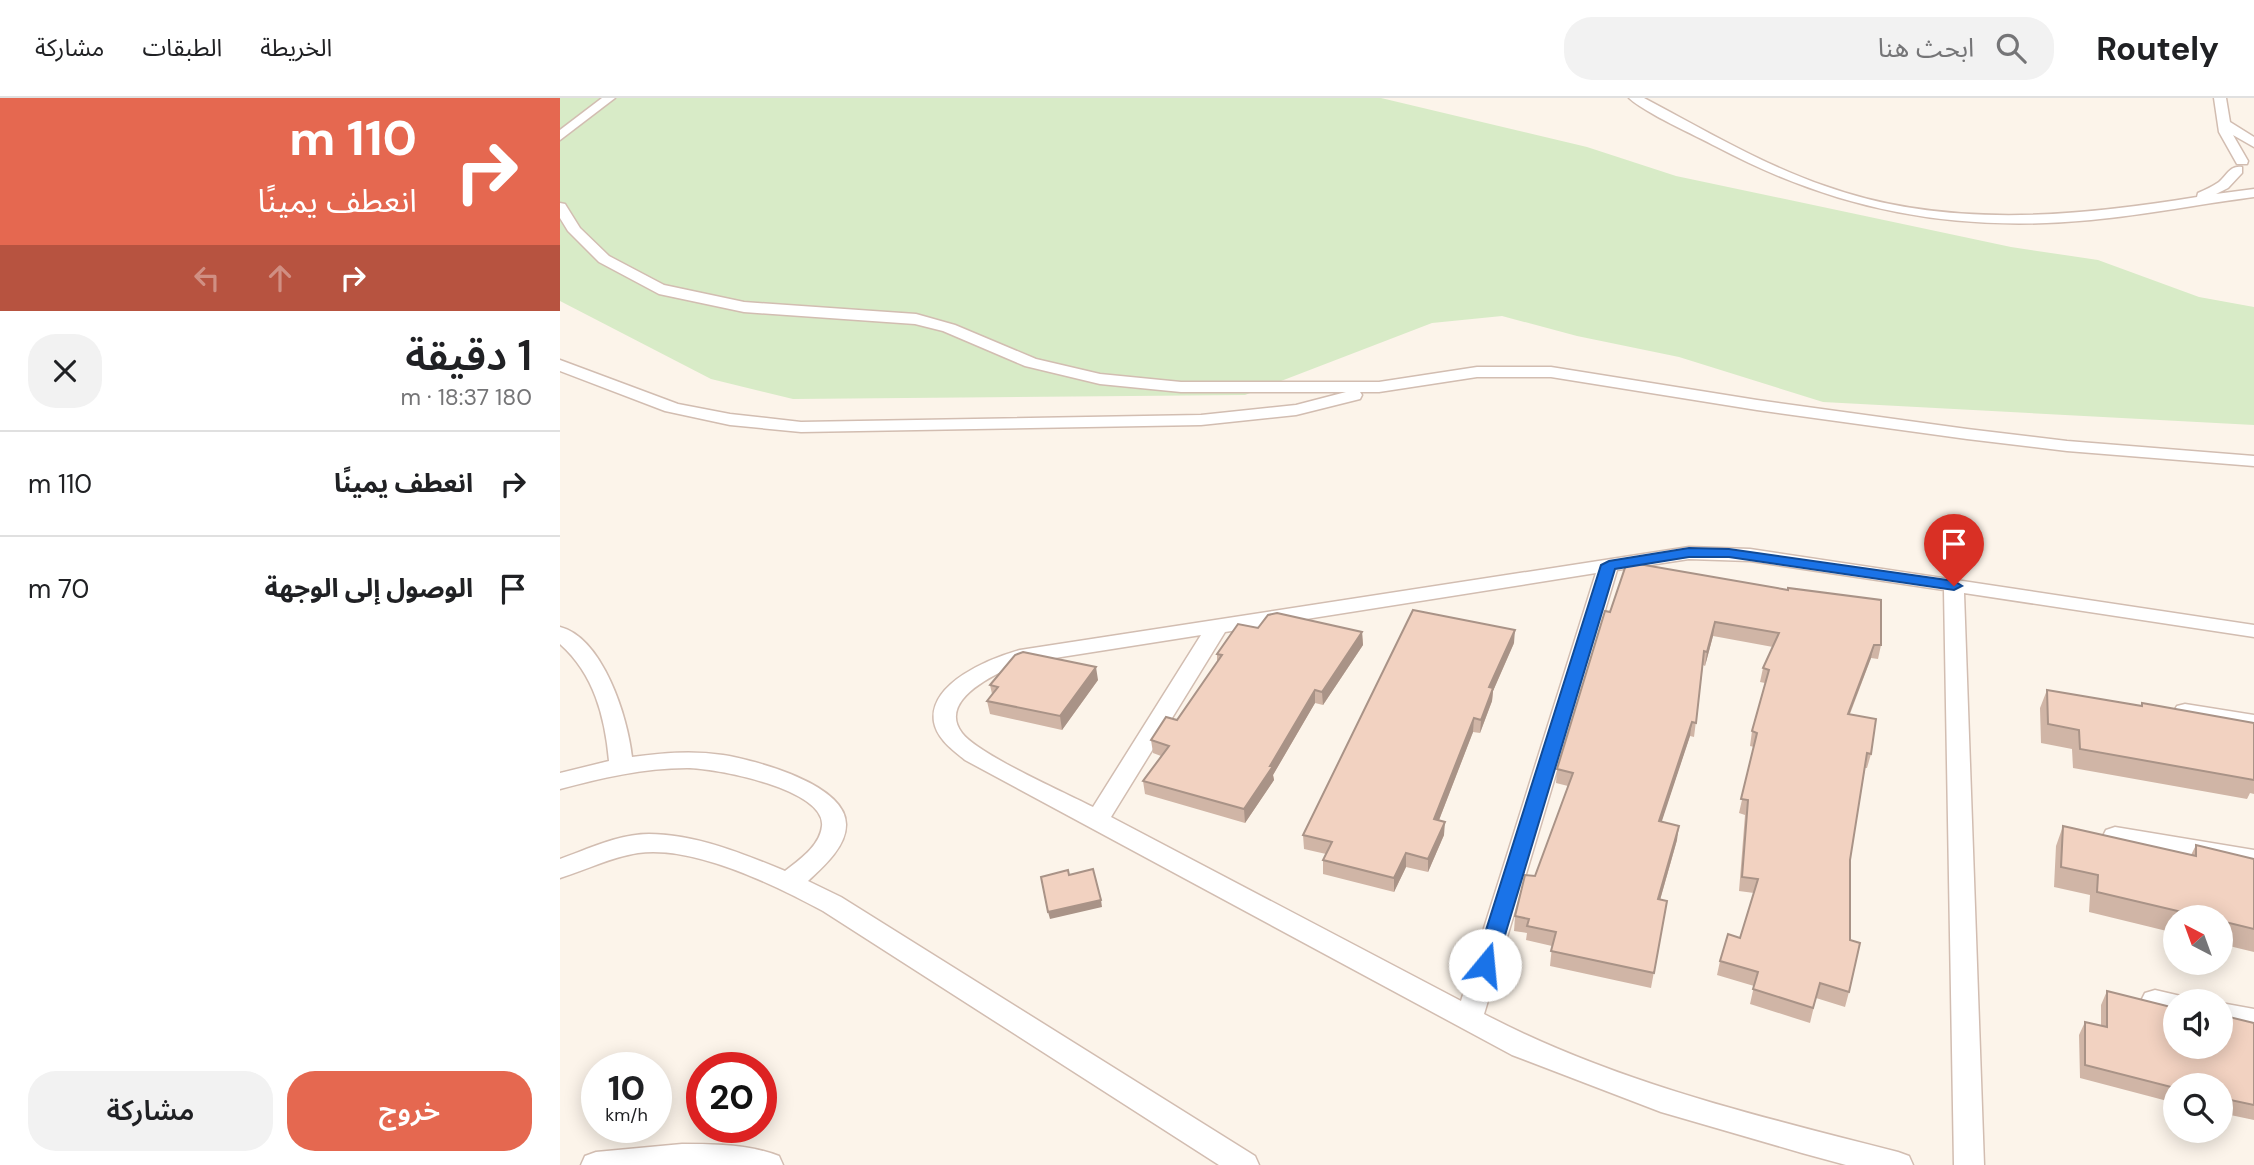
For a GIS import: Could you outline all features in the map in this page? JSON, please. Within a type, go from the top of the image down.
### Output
[{"type":"lane","points":[[560,136],[609,98]]},
{"type":"lane","points":[[1635,98],[1800,181],[1841,196],[1889,208],[1958,218],[2021,220],[2098,215],[2254,193]]},
{"type":"lane","points":[[2206,98],[2220,102],[2229,141],[2254,181]]},
{"type":"lane","points":[[2223,123],[2254,143]]},
{"type":"lane","points":[[2181,203],[2212,192],[2244,163]]},
{"type":"lane","points":[[560,207],[575,230],[604,259],[638,279],[685,296],[775,310],[916,319],[949,328],[1031,363],[1076,375],[1139,385],[1379,387]]},
{"type":"lane","points":[[560,365],[649,401],[685,412],[760,424],[843,428],[1233,418],[1296,410],[1379,387],[1477,372],[1550,372],[1757,405],[1967,434],[2067,446],[2254,461]]},
{"type":"lane","points":[[1898,1165],[1689,1111],[1522,1047],[960,746],[950,736],[946,724],[950,699],[971,677],[1003,662],[1689,553],[1729,553],[2254,631]]},
{"type":"lane","points":[[1469,1019],[1609,565]]},
{"type":"lane","points":[[1954,586],[1969,1165]]},
{"type":"lane","points":[[1097,820],[1217,627]]},
{"type":"lane","points":[[560,633],[586,659],[613,707],[619,735],[621,766]]},
{"type":"lane","points":[[2185,711],[2254,722]]},
{"type":"lane","points":[[560,781],[621,766],[665,759],[733,764],[785,780],[820,800],[830,809],[834,820],[833,833],[826,846],[790,882]]},
{"type":"lane","points":[[2115,836],[2254,859]]},
{"type":"lane","points":[[560,869],[630,846],[670,844],[790,882],[832,904],[1244,1165]]},
{"type":"lane","points":[[2233,1016],[2254,1020]]},
{"type":"lane","points":[[596,1165],[696,1155],[742,1159],[768,1165]]},
{"type":"green space","points":[[560,98],[1381,98],[1587,147],[1676,176],[2011,247],[2098,260],[2199,297],[2254,307],[2254,425],[1823,402],[1679,357],[1577,336],[1502,316],[1432,323],[1245,395],[793,399],[711,379],[560,301]]},
{"type":"building","points":[[1627,562],[1788,590],[1881,600],[1881,645],[1874,645],[1848,714],[1876,719],[1871,754],[1867,753],[1850,860],[1850,940],[1860,943],[1849,992],[1820,983],[1813,1008],[1753,989],[1758,972],[1720,961],[1728,934],[1740,938],[1758,879],[1742,877],[1748,800],[1741,799],[1757,733],[1752,731],[1769,670],[1763,668],[1779,633],[1715,622],[1707,652],[1704,651],[1696,723],[1692,722],[1659,821],[1679,826],[1658,899],[1667,901],[1654,973],[1551,951],[1556,932],[1527,926],[1529,919],[1515,916],[1525,875],[1535,876],[1573,773],[1557,769],[1605,611],[1610,612]]},
{"type":"building","points":[[1413,610],[1515,630],[1489,687],[1493,688],[1481,720],[1474,718],[1434,819],[1445,822],[1428,859],[1406,853],[1394,878],[1323,860],[1332,842],[1303,835]]},
{"type":"building","points":[[1277,613],[1362,632],[1322,692],[1315,690],[1270,766],[1273,766],[1244,809],[1143,781],[1169,746],[1151,740],[1166,717],[1177,720],[1222,655],[1217,654],[1238,624],[1258,628],[1268,615]]},
{"type":"building","points":[[1023,652],[1096,667],[1060,716],[987,701],[998,687],[990,685],[1015,655]]},
{"type":"building","points":[[2047,690],[2142,706],[2142,703],[2254,723],[2254,780],[2080,749],[2079,730],[2048,724]]},
{"type":"building","points":[[2063,826],[2196,856],[2196,845],[2254,859],[2254,929],[2233,924],[2233,905],[2163,905],[2163,908],[2097,892],[2098,875],[2061,867]]},
{"type":"building","points":[[1093,869],[1101,900],[1048,912],[1041,877],[1068,870],[1069,875]]},
{"type":"building","points":[[2107,991],[2163,1005],[2163,1059],[2233,1059],[2233,1018],[2254,1023],[2254,1105],[2233,1101],[2233,1073],[2163,1073],[2163,1085],[2085,1065],[2085,1022],[2107,1027]]},
{"type":"route","points":[[1485,965],[1609,565],[1689,553],[1729,553],[1954,586]]}]
